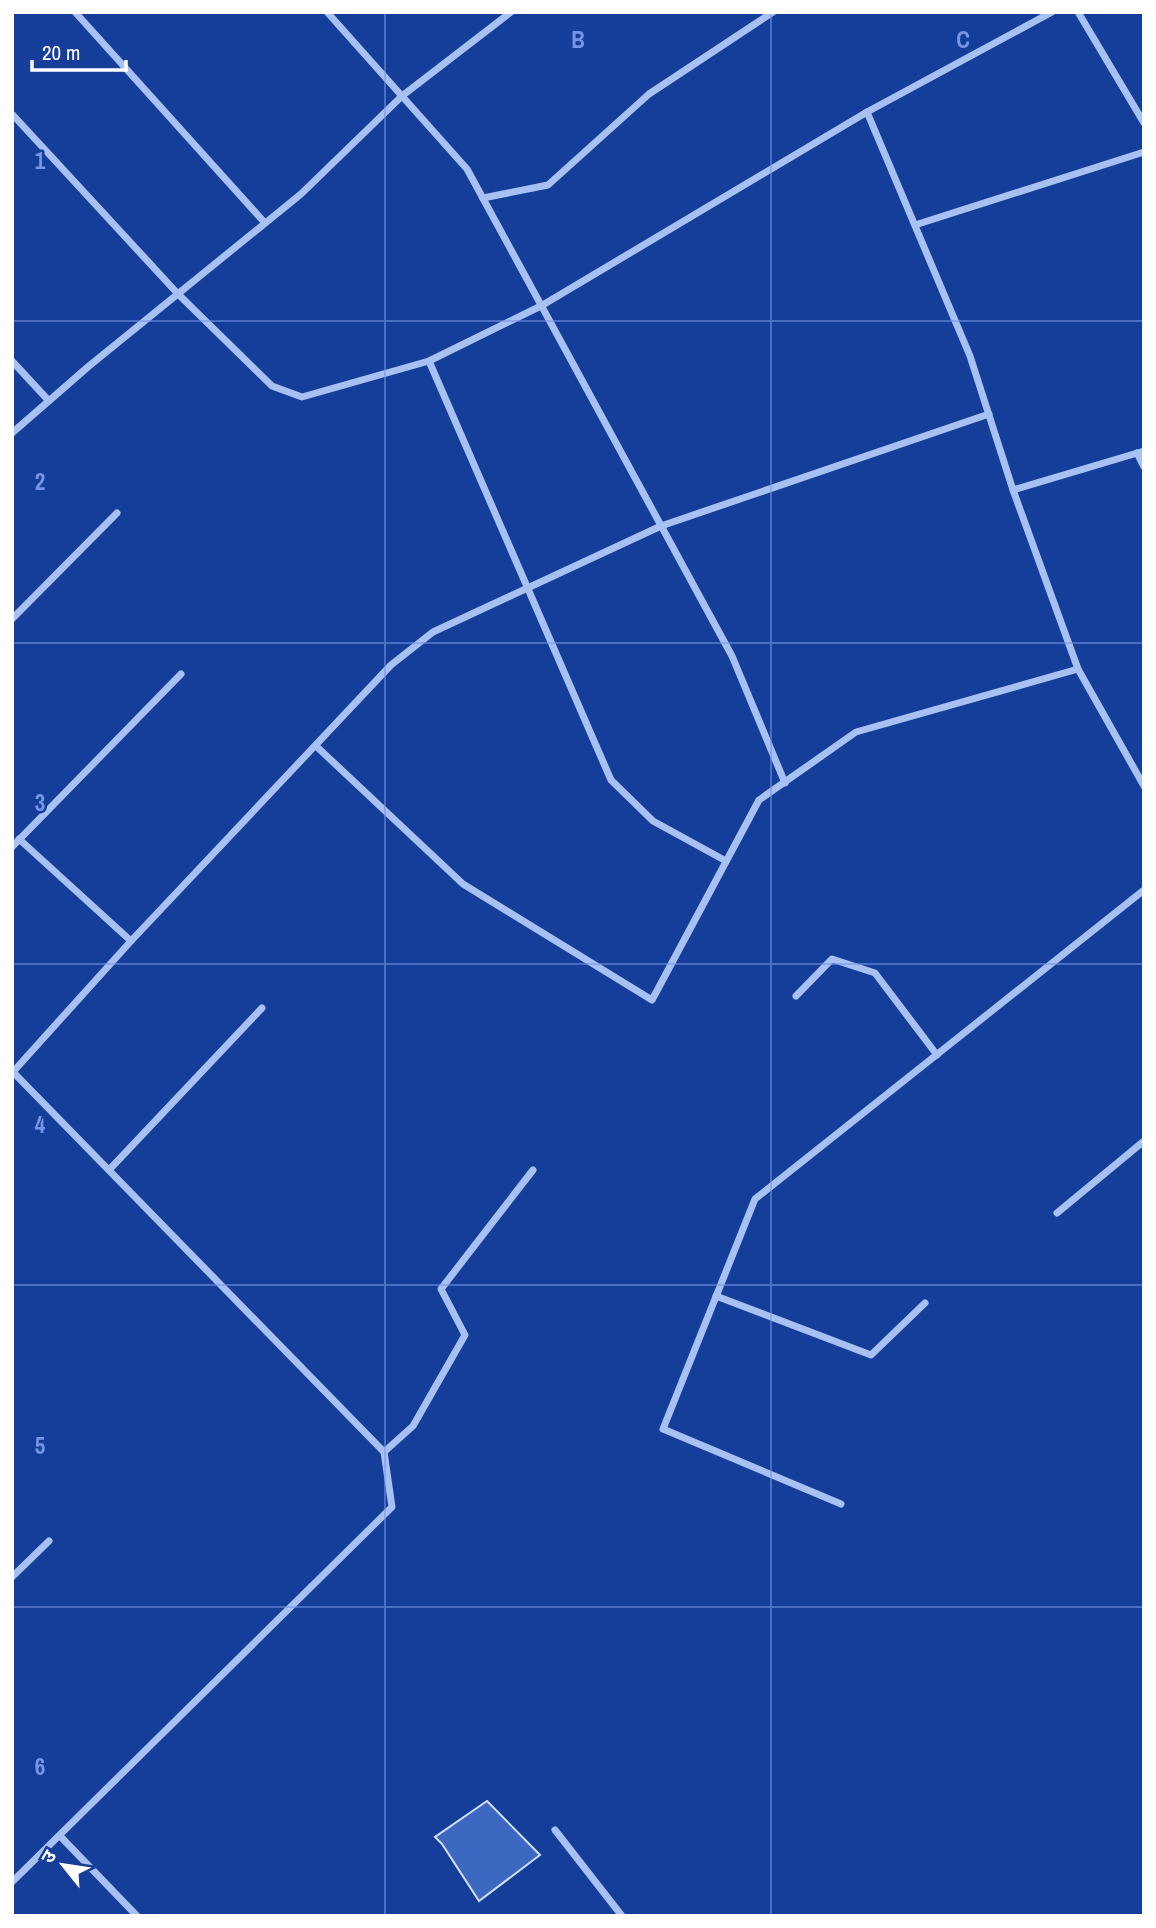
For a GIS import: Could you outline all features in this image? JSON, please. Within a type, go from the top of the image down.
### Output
[{"type":"street","points":[[75,12],[265,223]]},
{"type":"street","points":[[327,12],[467,169],[732,656],[785,783]]},
{"type":"street","points":[[12,433],[89,366],[301,194],[402,96],[511,12]]},
{"type":"street","points":[[483,198],[548,185],[649,94],[773,12]]},
{"type":"street","points":[[12,114],[178,294],[272,386],[302,397],[429,361],[541,306],[867,112],[1052,12]]},
{"type":"street","points":[[1077,12],[1144,123]]},
{"type":"street","points":[[867,112],[970,356],[1013,490],[1078,669],[1144,786]]},
{"type":"street","points":[[915,225],[1144,152]]},
{"type":"street","points":[[12,361],[50,401]]},
{"type":"street","points":[[429,361],[611,780],[653,821],[726,861]]},
{"type":"street","points":[[12,1882],[392,1507],[384,1452],[13,1072],[391,665],[433,632],[660,526],[989,414]]},
{"type":"street","points":[[1013,490],[1140,452],[1144,467]]},
{"type":"street","points":[[12,619],[117,513]]},
{"type":"street","points":[[316,746],[463,884],[652,1000],[759,800],[856,732],[1078,669]]},
{"type":"street","points":[[12,847],[181,674]]},
{"type":"street","points":[[19,839],[131,942]]},
{"type":"street","points":[[841,1504],[663,1429],[755,1199],[1142,893]]},
{"type":"street","points":[[796,996],[832,960],[876,973],[937,1055]]},
{"type":"street","points":[[109,1170],[262,1007]]},
{"type":"street","points":[[1057,1213],[1144,1141]]},
{"type":"street","points":[[384,1452],[413,1426],[465,1335],[441,1289],[533,1170]]},
{"type":"street","points":[[716,1296],[871,1356],[925,1303]]},
{"type":"street","points":[[12,1577],[49,1541]]},
{"type":"street","points":[[555,1830],[622,1916]]},
{"type":"street","points":[[60,1836],[137,1916]]},
{"type":"building","points":[[487,1801],[540,1855],[479,1901],[435,1837]]}]
